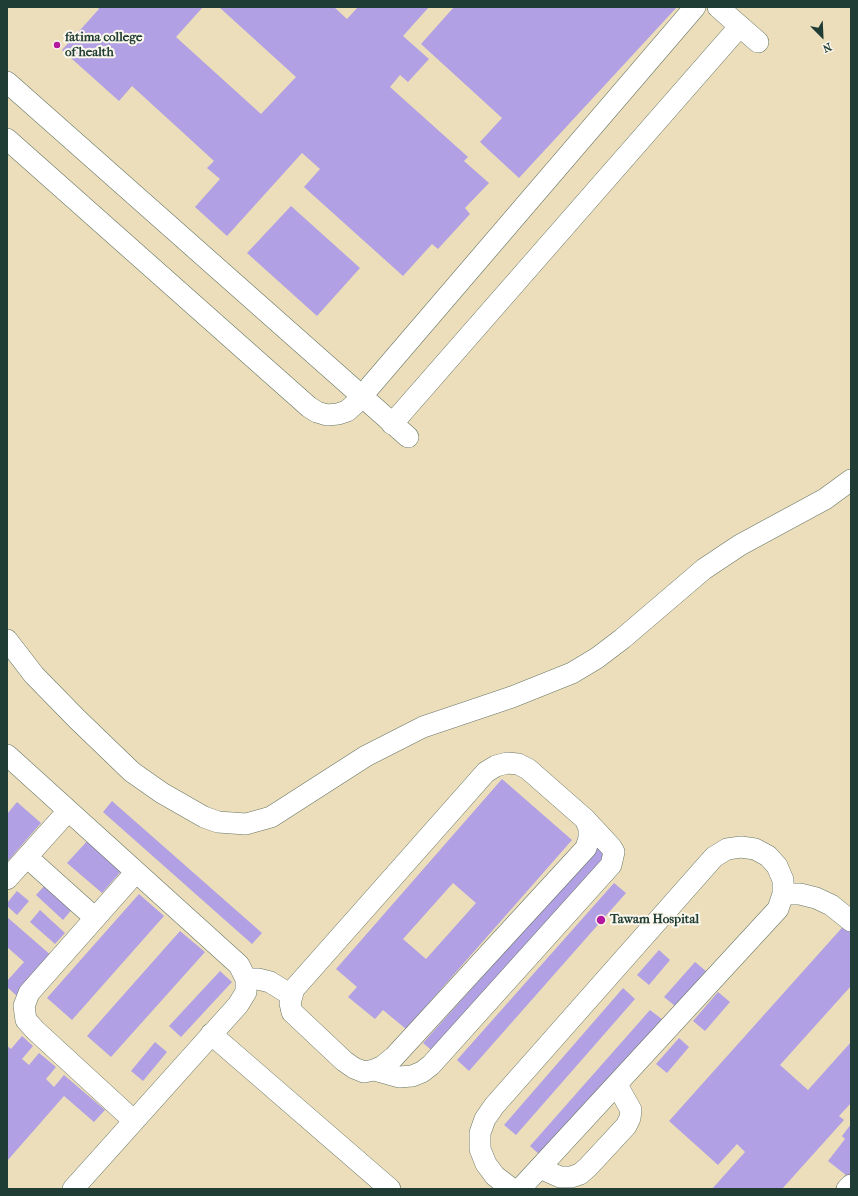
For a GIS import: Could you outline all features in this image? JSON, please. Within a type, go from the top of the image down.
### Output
[{"type":"lane","points":[[7,139],[308,407],[322,414],[338,414],[347,411],[362,397],[695,7]]},
{"type":"lane","points":[[718,7],[758,42]]},
{"type":"lane","points":[[392,424],[740,26]]},
{"type":"lane","points":[[7,82],[408,437]]},
{"type":"lane","points":[[7,640],[34,675],[132,772],[151,786],[204,817],[218,822],[246,824],[271,817],[366,756],[424,727],[452,716],[512,697],[572,673],[597,658],[622,639],[704,569],[740,545],[825,498],[851,480]]},
{"type":"lane","points":[[8,757],[240,965],[247,984],[243,999],[210,1034],[73,1189]]},
{"type":"lane","points":[[374,1070],[399,1078],[412,1076],[422,1072],[431,1065],[611,865],[614,852],[611,847],[585,819],[528,769],[512,764],[496,766],[486,772],[300,981],[291,995],[292,1012],[298,1020],[344,1061],[364,1072],[383,1066],[394,1057],[586,848],[589,838],[589,828],[585,819]]},
{"type":"lane","points":[[7,879],[68,811]]},
{"type":"lane","points":[[512,1189],[495,1176],[486,1164],[480,1149],[480,1134],[485,1119],[710,862],[727,849],[741,847],[755,849],[768,856],[778,866],[783,880],[784,894],[778,909],[520,1189]]},
{"type":"lane","points":[[27,857],[95,918]]},
{"type":"lane","points":[[134,1121],[35,1030],[26,1020],[24,1013],[25,999],[29,993],[136,872]]},
{"type":"lane","points":[[784,894],[800,894],[816,898],[830,905],[851,921]]},
{"type":"lane","points":[[246,978],[270,982],[291,995]]},
{"type":"lane","points":[[210,1034],[390,1189]]},
{"type":"lane","points":[[540,1168],[560,1177],[570,1177],[580,1174],[588,1167],[626,1126],[630,1118],[631,1110],[617,1085]]},
{"type":"lane","points":[[847,1189],[851,1185]]},
{"type":"building","points":[[97,7],[203,7],[176,37],[261,114],[296,77],[219,7],[334,7],[347,19],[358,7],[429,7],[403,36],[429,59],[408,82],[400,75],[390,87],[468,157],[464,161],[489,183],[465,208],[470,214],[438,249],[432,244],[403,276],[304,187],[320,169],[302,153],[227,236],[195,207],[220,179],[207,168],[214,161],[132,86],[119,101],[62,50],[99,9]]},
{"type":"building","points":[[454,7],[677,7],[519,178],[480,142],[502,118],[421,44]]},
{"type":"building","points":[[291,206],[360,268],[317,316],[247,253]]},
{"type":"building","points":[[502,779],[572,840],[406,1029],[383,1010],[375,1019],[348,997],[357,987],[336,969]],"holes":[[[453,883],[476,903],[426,959],[403,939]]]},
{"type":"building","points":[[112,801],[262,933],[252,944],[103,812]]},
{"type":"building","points":[[17,802],[41,823],[7,862],[7,814]]},
{"type":"building","points":[[89,839],[123,869],[102,893],[67,863]]},
{"type":"building","points":[[600,845],[612,855],[435,1053],[423,1043]]},
{"type":"building","points":[[47,883],[74,907],[63,920],[36,895]]},
{"type":"building","points":[[614,883],[626,893],[469,1071],[457,1060]]},
{"type":"building","points":[[17,891],[29,901],[17,915],[7,906],[7,903]]},
{"type":"building","points":[[139,894],[164,916],[72,1020],[47,998]]},
{"type":"building","points":[[40,910],[65,933],[55,944],[30,922]]},
{"type":"building","points":[[7,917],[53,957],[18,997],[7,987],[7,981],[24,962],[7,947]]},
{"type":"building","points":[[848,921],[851,924],[851,986],[780,1065],[808,1090],[851,1042],[851,1103],[839,1116],[844,1120],[782,1189],[712,1189],[745,1152],[737,1144],[718,1165],[669,1121]]},
{"type":"building","points":[[180,931],[205,952],[111,1057],[87,1036]]},
{"type":"building","points":[[659,950],[670,960],[649,985],[637,975]]},
{"type":"building","points":[[695,962],[706,971],[675,1006],[664,997]]},
{"type":"building","points":[[220,971],[232,982],[181,1037],[169,1026]]},
{"type":"building","points":[[623,988],[635,999],[516,1135],[504,1125]]},
{"type":"building","points":[[718,992],[730,1002],[705,1031],[693,1021]]},
{"type":"building","points":[[650,1010],[663,1020],[541,1156],[530,1146]]},
{"type":"building","points":[[22,1036],[33,1046],[22,1059],[29,1065],[39,1053],[56,1067],[46,1079],[54,1087],[64,1075],[105,1110],[94,1122],[64,1096],[7,1161],[7,1046],[11,1049]]},
{"type":"building","points":[[679,1038],[689,1047],[667,1073],[656,1064]]},
{"type":"building","points":[[155,1042],[167,1052],[143,1081],[131,1071]]},
{"type":"building","points":[[851,1124],[851,1179],[828,1161],[845,1139],[842,1136]]},
{"type":"place","name":"fatima college of health","points":[[57,45]]},
{"type":"place","name":"Tawam Hospital","points":[[601,920]]}]
